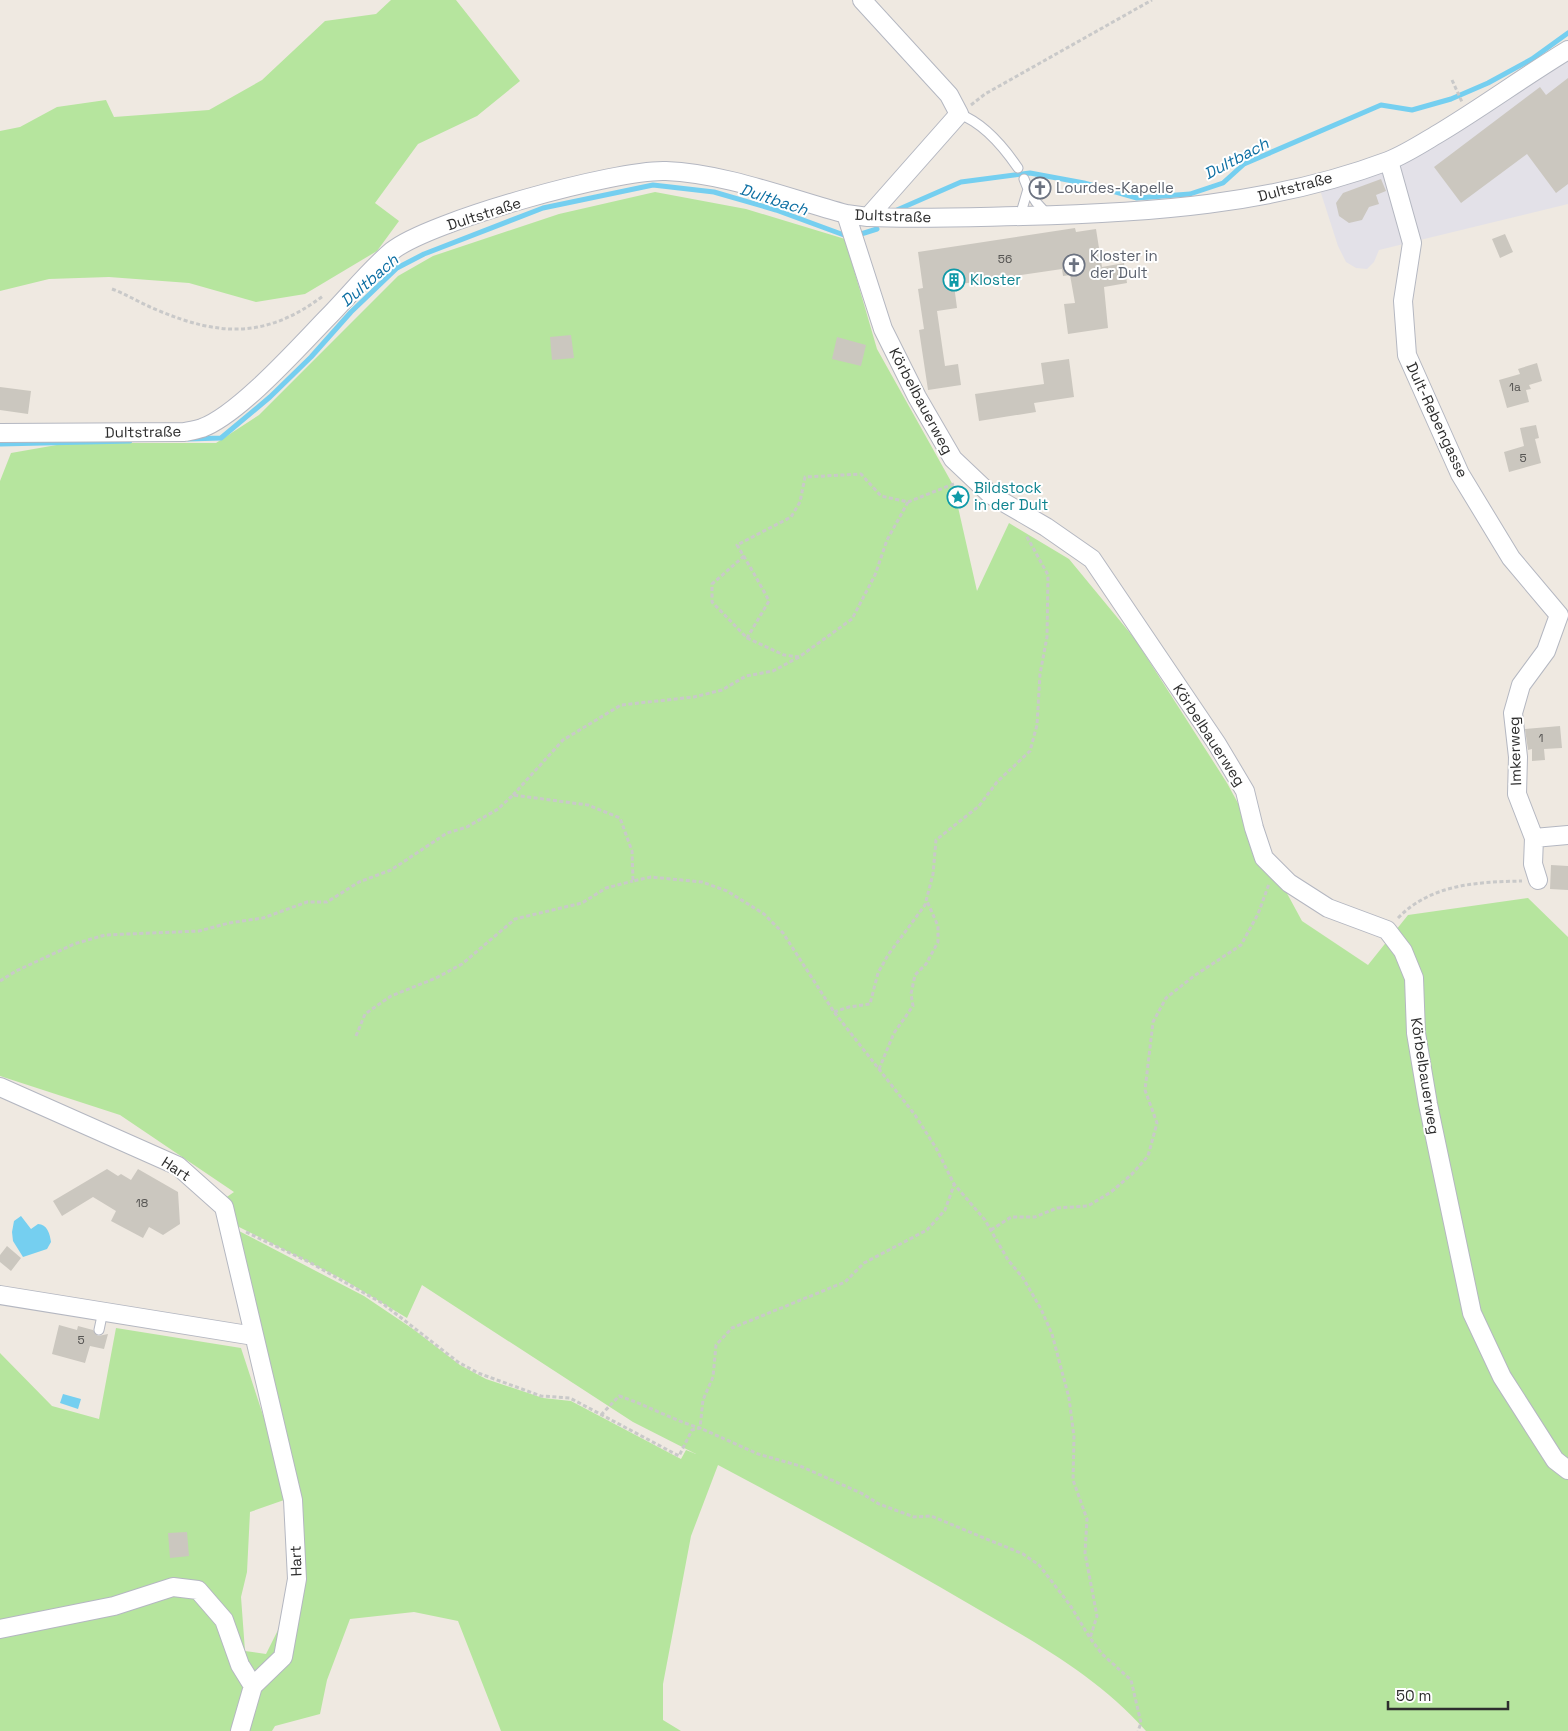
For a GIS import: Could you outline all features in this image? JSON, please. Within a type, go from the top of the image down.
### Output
[{"type":"street","points":[[862,0],[949,95],[959,114],[868,217]]},
{"type":"street","name":"Dultstraße","points":[[0,433],[184,432],[202,428],[224,416],[282,364],[393,251],[416,237],[470,217],[552,192],[633,174],[666,171],[713,177],[846,214],[868,217],[1048,215],[1166,209],[1256,198],[1389,161],[1470,114],[1568,50]]},
{"type":"street","name":"Dult-Rebengasse","points":[[1389,161],[1412,243],[1403,301],[1407,355],[1460,474],[1511,558],[1564,615]]},
{"type":"street","name":"Körbelbauerweg","points":[[846,214],[884,329],[917,397],[953,459],[991,495],[1046,527],[1092,559],[1245,791],[1264,858],[1289,883],[1328,908],[1387,930],[1403,951],[1414,978],[1416,1033],[1428,1104],[1472,1313],[1502,1377],[1556,1460],[1568,1470]]},
{"type":"street","name":"Imkerweg","points":[[1538,880],[1533,864],[1534,838],[1516,794],[1518,758],[1513,712],[1521,685],[1546,651],[1564,615]]},
{"type":"street","points":[[1534,838],[1568,835]]},
{"type":"street","name":"Hart","points":[[0,1087],[178,1166],[224,1207],[293,1500],[297,1579],[283,1657],[253,1686],[240,1731]]},
{"type":"street","points":[[0,1296],[254,1336]]},
{"type":"street","points":[[0,1629],[114,1606],[173,1588],[198,1590],[224,1620],[240,1665],[253,1686]]},
{"type":"lane","points":[[959,114],[972,119],[1005,149],[1018,168]]},
{"type":"lane","points":[[1024,179],[1036,202],[1048,215]]},
{"type":"lane","points":[[1020,216],[1028,189]]},
{"type":"lane","points":[[99,1330],[103,1311]]},
{"type":"path","points":[[959,114],[984,94],[1152,0]]},
{"type":"path","points":[[1452,80],[1462,103]]},
{"type":"path","points":[[112,289],[175,318],[220,329],[239,330],[266,327],[279,323],[324,296]]},
{"type":"path","points":[[747,638],[769,601],[737,545],[791,517],[800,502],[805,478],[861,474],[882,496],[908,502],[960,481],[953,459]]},
{"type":"path","points":[[0,981],[16,971],[74,944],[105,936],[199,931],[229,923],[262,918],[307,902],[328,902],[359,882],[391,870],[447,833],[467,827],[498,809],[563,740],[621,705],[694,697],[722,690],[746,676],[773,671],[800,657],[852,620],[875,575],[887,540],[908,502]]},
{"type":"path","points":[[834,1012],[849,1007],[870,1004],[878,973],[888,955],[925,905],[933,874],[936,840],[979,806],[997,782],[1030,751],[1037,725],[1040,674],[1047,637],[1048,575],[1024,532]]},
{"type":"path","points":[[744,556],[712,584],[712,602],[747,638],[784,655],[800,657]]},
{"type":"path","points":[[513,795],[588,805],[620,818],[632,852],[633,881]]},
{"type":"path","points":[[992,1230],[1011,1217],[1036,1217],[1057,1208],[1088,1206],[1118,1186],[1148,1156],[1157,1123],[1145,1090],[1153,1022],[1166,998],[1194,976],[1241,945],[1258,914],[1274,868]]},
{"type":"path","points":[[356,1036],[365,1014],[391,996],[436,978],[462,964],[515,919],[582,903],[606,888],[651,877],[702,882],[727,891],[764,914],[783,933],[834,1012],[916,1115],[936,1148],[954,1184],[992,1230],[1008,1260],[1023,1278],[1041,1309],[1052,1334],[1069,1398],[1074,1436],[1073,1480],[1087,1519],[1085,1553],[1097,1616],[1090,1638]]},
{"type":"path","points":[[1387,930],[1406,910],[1442,889],[1492,882],[1538,880]]},
{"type":"path","points":[[879,1069],[894,1033],[913,1006],[912,994],[916,975],[926,964],[938,942],[938,926],[926,901]]},
{"type":"path","points":[[700,1428],[703,1400],[713,1377],[716,1345],[732,1328],[845,1282],[864,1263],[927,1230],[945,1210],[954,1184]]},
{"type":"path","points":[[228,1223],[309,1262],[382,1303],[458,1362],[478,1373],[541,1396],[570,1398],[679,1456],[692,1430],[700,1428]]},
{"type":"path","points":[[602,1415],[619,1396],[650,1407],[676,1421],[700,1428],[758,1454],[800,1466],[861,1493],[879,1504],[914,1517],[931,1516],[954,1528],[1023,1554],[1039,1565],[1070,1605],[1102,1654],[1131,1680],[1141,1723],[1138,1731]]},
{"type":"shaded area","points":[[1568,57],[1568,204],[1379,250],[1374,262],[1367,269],[1356,268],[1346,262],[1338,246],[1319,187],[1404,159]]},
{"type":"green space","points":[[391,0],[456,0],[520,81],[477,116],[418,144],[375,203],[399,221],[377,251],[305,294],[256,302],[189,283],[109,277],[49,279],[0,291],[0,131],[20,127],[57,107],[106,100],[114,117],[209,110],[262,80],[325,21],[376,14]]},
{"type":"green space","points":[[655,192],[746,209],[845,239],[877,349],[953,485],[977,591],[1009,523],[1069,559],[1135,639],[1227,783],[1302,921],[1368,965],[1408,915],[1528,898],[1568,937],[1568,1731],[1146,1731],[1108,1694],[1044,1648],[880,1553],[718,1465],[691,1536],[663,1684],[663,1720],[681,1731],[501,1731],[458,1621],[414,1612],[350,1619],[327,1680],[320,1714],[275,1726],[272,1731],[0,1731],[0,1353],[52,1406],[99,1419],[116,1328],[241,1348],[282,1473],[287,1499],[250,1512],[247,1572],[241,1597],[245,1651],[266,1654],[280,1626],[298,1622],[305,1583],[300,1514],[245,1282],[239,1231],[364,1296],[413,1329],[460,1365],[486,1379],[543,1398],[571,1401],[681,1459],[686,1450],[696,1454],[633,1422],[422,1285],[407,1318],[344,1280],[229,1222],[221,1201],[234,1192],[120,1115],[0,1076],[0,481],[11,453],[68,443],[216,443],[259,415],[398,276],[433,256],[559,214]]},
{"type":"water","points":[[21,1216],[31,1229],[38,1224],[46,1228],[51,1242],[47,1249],[23,1257],[13,1241],[12,1232],[14,1221]]},
{"type":"water","points":[[63,1394],[81,1399],[78,1409],[60,1403]]},
{"type":"building","points":[[1568,78],[1568,184],[1556,193],[1527,154],[1461,203],[1434,167],[1540,87],[1546,95]]},
{"type":"building","points":[[1381,179],[1386,191],[1376,195],[1379,204],[1369,207],[1362,220],[1349,223],[1339,216],[1336,203],[1343,193]]},
{"type":"building","name":"Kloster","points":[[1075,228],[1076,232],[1096,229],[1102,267],[1124,263],[1127,283],[1104,287],[1108,328],[1068,334],[1064,304],[1075,303],[1070,275],[1063,276],[1062,269],[954,285],[957,308],[937,311],[945,366],[958,364],[961,385],[928,390],[919,330],[924,329],[918,289],[923,288],[918,252]]},
{"type":"building","points":[[1505,234],[1513,252],[1500,258],[1492,239]]},
{"type":"building","points":[[571,335],[574,358],[552,360],[550,337]]},
{"type":"building","points":[[837,337],[866,345],[861,366],[832,359]]},
{"type":"building","points":[[1069,359],[1074,397],[1034,403],[1036,412],[979,421],[975,394],[1044,384],[1041,363]]},
{"type":"building","points":[[1537,363],[1542,381],[1529,385],[1531,389],[1526,390],[1529,402],[1507,408],[1499,380],[1520,374],[1518,369]]},
{"type":"building","points":[[0,387],[31,391],[28,414],[0,410]]},
{"type":"building","points":[[1536,425],[1539,438],[1535,439],[1541,463],[1509,472],[1504,452],[1524,446],[1520,428]]},
{"type":"building","points":[[1560,726],[1562,748],[1544,749],[1545,760],[1532,761],[1532,749],[1528,750],[1525,729]]},
{"type":"building","points":[[1551,865],[1568,866],[1568,890],[1550,889]]},
{"type":"building","points":[[107,1169],[118,1176],[121,1174],[131,1180],[138,1169],[178,1192],[180,1224],[163,1235],[149,1227],[143,1238],[111,1221],[116,1211],[93,1197],[62,1216],[53,1201]]},
{"type":"building","points":[[7,1246],[21,1258],[11,1271],[0,1262],[0,1255]]},
{"type":"building","points":[[59,1325],[77,1330],[78,1326],[93,1330],[98,1336],[108,1334],[104,1349],[90,1346],[85,1363],[52,1354]]},
{"type":"building","points":[[187,1532],[189,1556],[170,1558],[168,1533]]},
{"type":"waterway","name":"Dultbach","points":[[897,210],[961,182],[1030,173],[1084,183],[1137,198],[1190,194],[1223,183],[1244,164],[1381,105],[1412,110],[1451,99],[1488,83],[1532,59],[1568,33]]},
{"type":"waterway","name":"Dultbach","points":[[188,439],[221,438],[270,397],[311,357],[351,312],[397,268],[424,254],[543,208],[653,185],[714,192],[776,210],[844,235]]},
{"type":"waterway","name":"Dultbach","points":[[861,234],[877,229]]},
{"type":"waterway","name":"Dultbach","points":[[0,444],[130,441]]},
{"type":"place","name":"Lourdes-Kapelle","points":[[1040,188]]},
{"type":"place","name":"Kloster in der Dult","points":[[1074,265]]},
{"type":"place","name":"Kloster","points":[[954,280]]},
{"type":"place","name":"Bildstock in der Dult","points":[[958,497]]}]
